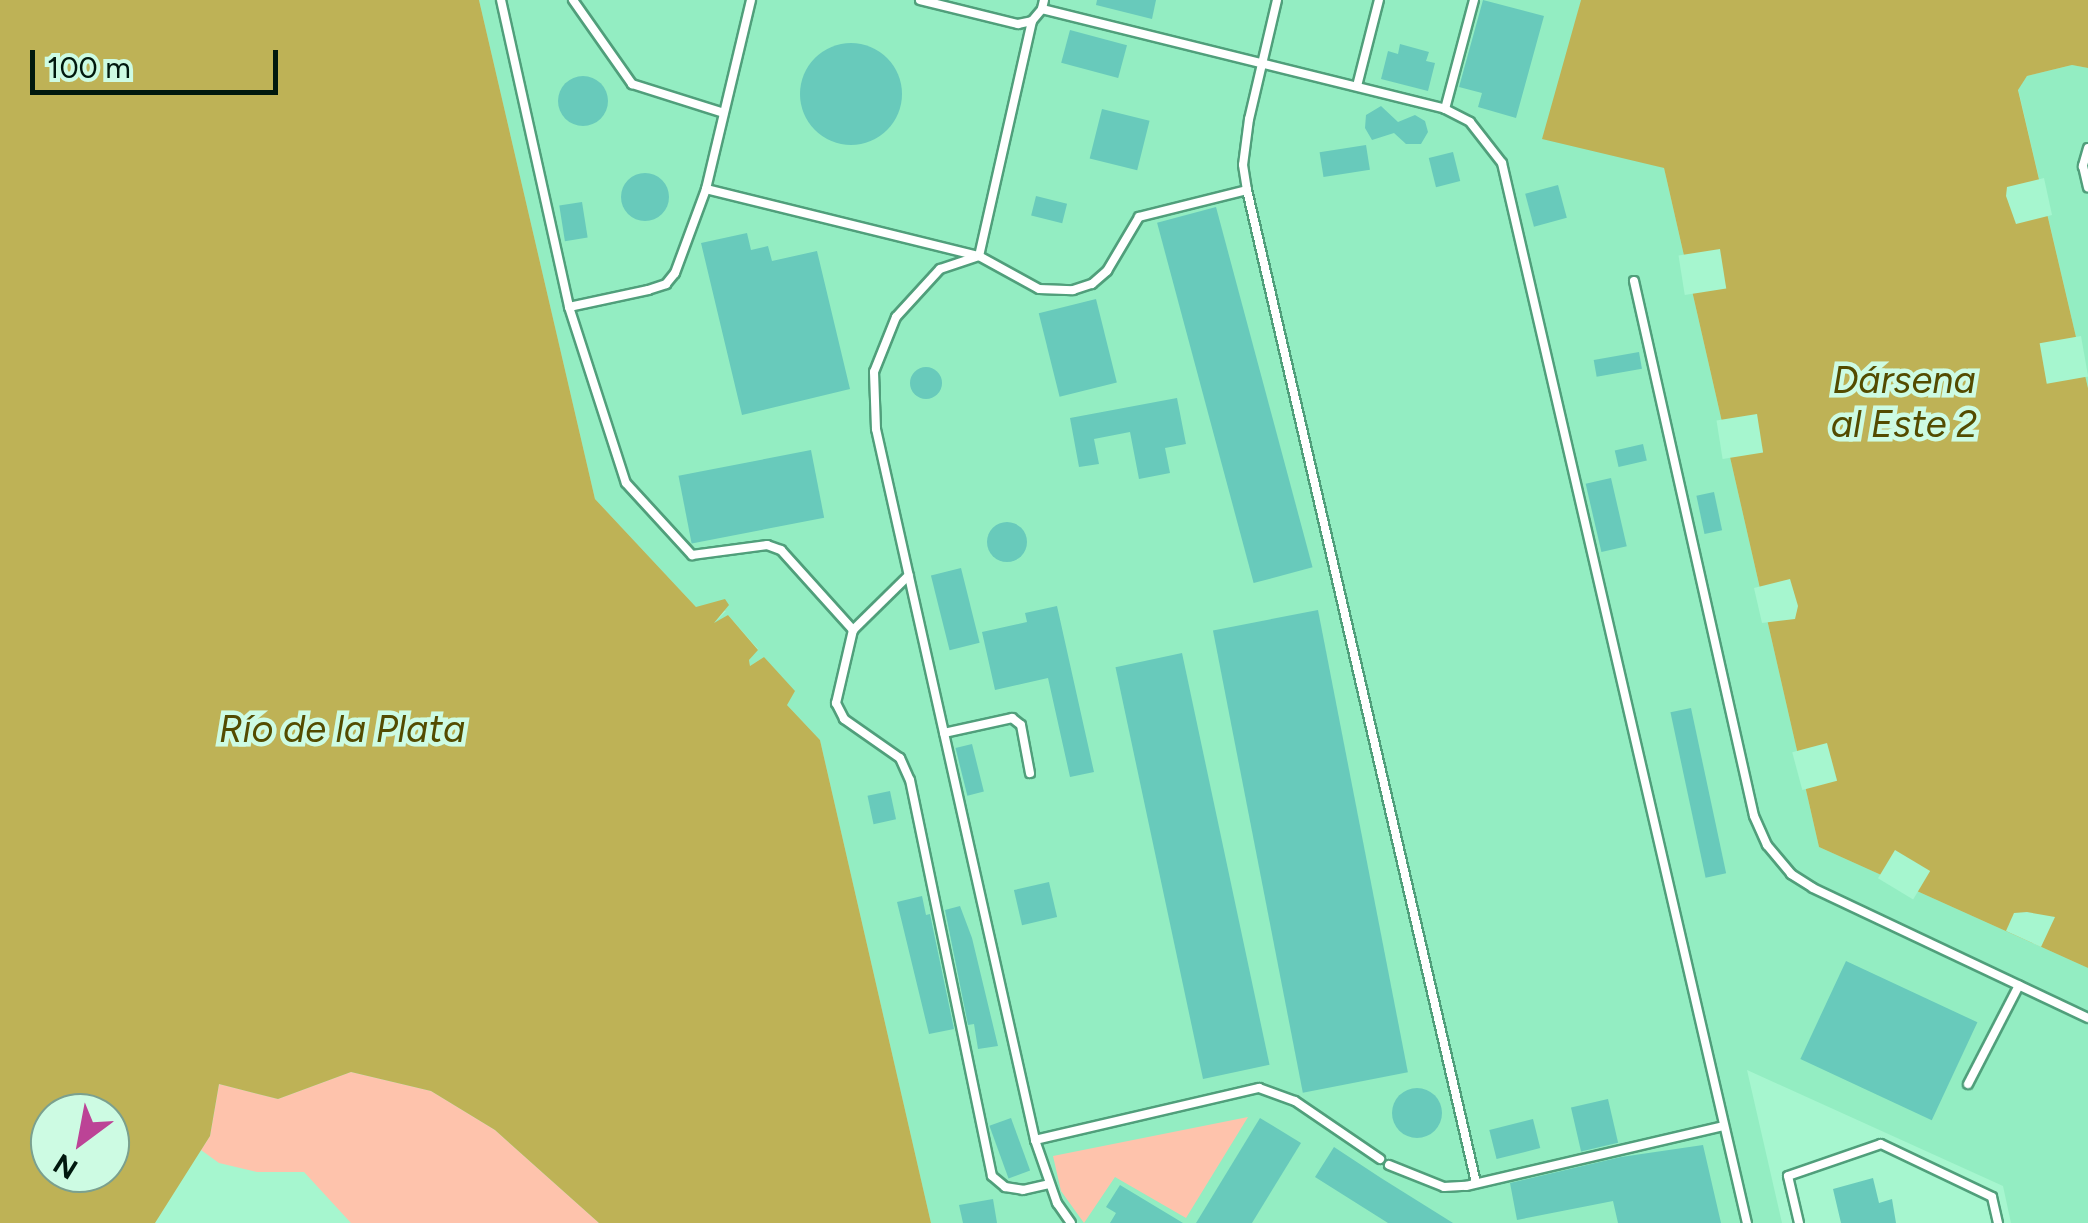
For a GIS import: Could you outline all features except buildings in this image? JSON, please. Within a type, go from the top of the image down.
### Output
[{"type":"lane","points":[[501,0],[569,307],[626,482],[635,497],[692,556],[767,545],[781,550],[853,630]]},
{"type":"lane","points":[[573,0],[632,84],[724,113]]},
{"type":"lane","points":[[569,307],[666,284],[675,272],[706,189],[751,0]]},
{"type":"lane","points":[[920,0],[1018,24],[1032,20]]},
{"type":"lane","points":[[1277,0],[1245,150],[1247,190],[1476,1183]]},
{"type":"lane","points":[[1358,86],[1378,0]]},
{"type":"lane","points":[[1445,109],[1474,0]]},
{"type":"lane","points":[[979,256],[1032,20],[1043,4],[1445,109],[1470,122],[1493,148],[1508,177],[1746,1223]]},
{"type":"lane","points":[[2088,148],[2083,166],[2088,187]]},
{"type":"lane","points":[[706,189],[979,256],[1039,290],[1073,290],[1092,284],[1106,272],[1139,216],[1247,190]]},
{"type":"lane","points":[[979,256],[940,269],[896,317],[874,372],[876,430],[1035,1140],[1049,1184],[1071,1223]]},
{"type":"lane","points":[[1634,280],[1754,816],[1767,844],[1791,874],[1813,888],[2088,1018]]},
{"type":"lane","points":[[909,576],[853,630],[836,703],[844,719],[900,758],[910,780],[992,1176],[1005,1187],[1023,1190],[1049,1184]]},
{"type":"lane","points":[[944,733],[1012,718],[1020,725],[1030,774]]},
{"type":"lane","points":[[1968,1084],[2019,986]]},
{"type":"lane","points":[[1035,1140],[1258,1088],[1295,1100],[1380,1159]]},
{"type":"lane","points":[[1389,1165],[1444,1187],[1724,1126]]},
{"type":"lane","points":[[1798,1223],[1788,1176],[1881,1144],[1992,1197],[1998,1223]]},
{"type":"shaded area","points":[[479,0],[1581,0],[1548,131],[1664,168],[1819,847],[2088,968],[2088,1223],[2011,1223],[2003,1186],[1747,1070],[1782,1223],[931,1223],[820,740],[787,705],[764,657],[750,666],[749,660],[758,649],[728,615],[717,626],[714,623],[726,611],[696,607],[595,499]]},
{"type":"shaded area","points":[[2072,65],[2088,68],[2088,388],[2018,89],[2027,76]]},
{"type":"shaded area","points":[[351,1072],[431,1091],[495,1130],[599,1223],[351,1223],[304,1172],[257,1172],[219,1163],[201,1150],[210,1136],[219,1084],[278,1099]]},
{"type":"shaded area","points":[[1248,1117],[1186,1218],[1115,1177],[1084,1223],[1061,1191],[1053,1156]]},
{"type":"water","name":"Río de la Plata","points":[[0,0],[479,0],[595,499],[696,607],[725,599],[729,605],[714,623],[728,615],[758,650],[749,660],[750,666],[764,657],[795,691],[787,705],[820,740],[931,1223],[599,1223],[495,1130],[431,1091],[351,1072],[278,1099],[219,1084],[210,1136],[155,1223],[0,1223]]},
{"type":"water","name":"Dársena al Este 2","points":[[1581,0],[2088,0],[2088,68],[2072,65],[2027,76],[2018,90],[2088,388],[2088,968],[1819,847],[1664,168],[1542,139]]},
{"type":"pier","points":[[2044,178],[2052,215],[2016,224],[2006,196],[2007,187]]},
{"type":"pier","points":[[1720,249],[1726,289],[1685,295],[1679,256]]},
{"type":"pier","points":[[2081,336],[2088,376],[2047,384],[2040,343]]},
{"type":"pier","points":[[1757,414],[1763,453],[1723,459],[1717,420]]},
{"type":"pier","points":[[1790,579],[1798,606],[1795,619],[1762,623],[1754,588]]},
{"type":"pier","points":[[1827,743],[1837,781],[1802,790],[1792,752]]},
{"type":"pier","points":[[1895,850],[1930,871],[1913,899],[1878,878]]},
{"type":"pier","points":[[2014,913],[2055,917],[2041,947],[2006,931]]}]
